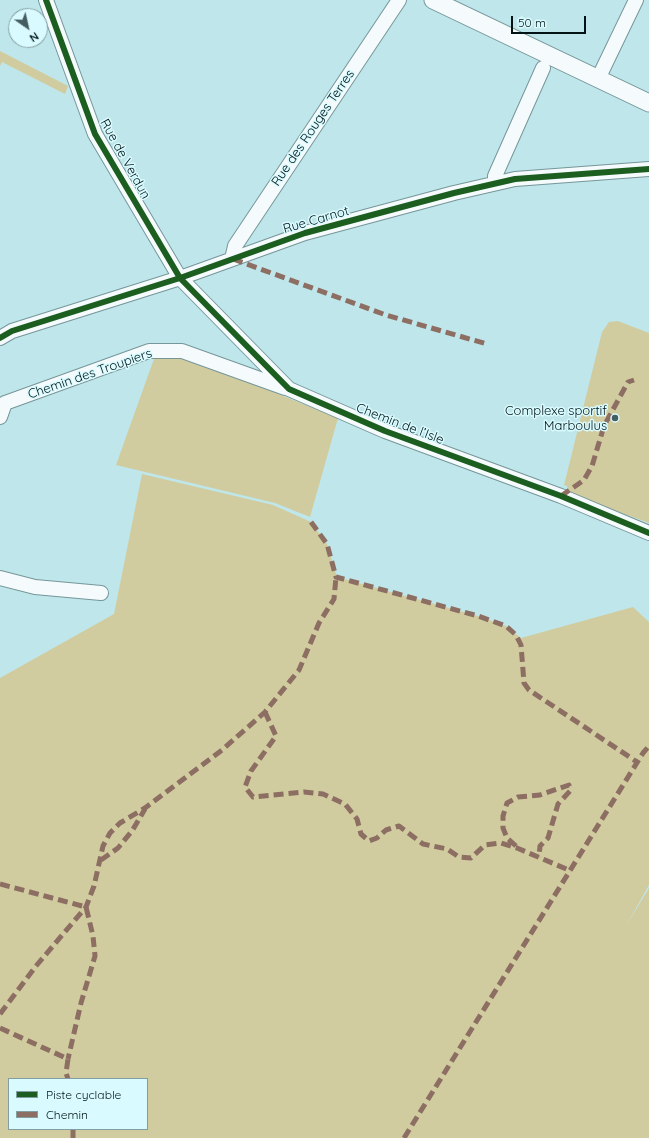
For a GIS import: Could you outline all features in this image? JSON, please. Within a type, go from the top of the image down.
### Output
[{"type":"main road","points":[[433,0],[649,103]]},
{"type":"street","name":"Rue de Verdun","points":[[46,0],[95,134],[180,278]]},
{"type":"street","name":"Rue des Rouges Terres","points":[[232,259],[235,246],[399,0]]},
{"type":"street","points":[[598,79],[636,0]]},
{"type":"street","points":[[495,183],[495,176],[543,68]]},
{"type":"street","name":"Rue Carnot","points":[[0,338],[12,331],[180,278],[305,233],[495,183],[515,179],[563,174],[649,169]]},
{"type":"street","name":"Chemin de l’Isle","points":[[180,278],[289,389],[385,432],[561,496],[649,533]]},
{"type":"street","name":"Chemin des Troupiers","points":[[3,402],[149,351],[182,350],[289,389]]},
{"type":"street","points":[[0,417],[3,402]]},
{"type":"street","points":[[0,578],[35,587],[101,593]]},
{"type":"shaded area","points":[[0,51],[68,86],[65,94],[2,62],[0,66]]},
{"type":"shaded area","name":"Complexe sportif Marboulus","points":[[618,321],[649,333],[649,523],[570,494],[567,486],[564,485],[602,332],[609,322]]},
{"type":"shaded area","points":[[179,354],[338,418],[310,517],[275,503],[116,465],[155,356],[162,359],[165,355]]},
{"type":"shaded area","points":[[142,474],[273,505],[311,522],[327,544],[337,577],[478,616],[506,626],[521,638],[633,607],[649,622],[649,885],[626,926],[649,888],[649,1138],[0,1138],[0,678],[114,614]]},
{"type":"marked path","points":[[233,259],[386,315],[487,344]]},
{"type":"marked path","points":[[561,496],[584,480],[592,466],[604,426],[628,382],[634,380]]},
{"type":"marked path","points":[[311,522],[327,544],[336,577],[478,616],[506,626],[516,635],[521,645],[524,683],[529,690],[637,762]]},
{"type":"marked path","points":[[0,1014],[36,966],[86,907],[94,886],[103,846],[110,833],[120,823],[145,808],[222,750],[265,712],[299,670],[319,623],[334,599],[336,577]]},
{"type":"marked path","points":[[265,712],[276,736],[251,771],[245,787],[253,797],[304,792],[323,794],[345,804],[357,819],[361,834],[369,841],[377,838],[386,830],[399,826],[423,844],[447,849],[459,857],[471,858],[485,845],[501,843],[517,848],[571,871]]},
{"type":"marked path","points":[[404,1138],[643,753],[649,746]]},
{"type":"marked path","points":[[516,846],[507,838],[503,828],[503,816],[507,803],[518,797],[540,795],[569,785],[570,791],[558,804],[548,838],[540,846],[539,857]]},
{"type":"marked path","points":[[101,860],[118,848],[132,831],[145,809]]},
{"type":"marked path","points":[[0,884],[86,907],[93,936],[95,956],[81,1003],[68,1059]]},
{"type":"marked path","points":[[0,1028],[68,1059],[66,1073],[68,1078]]},
{"type":"marked path","points":[[73,1130],[73,1138]]},
{"type":"cycle path","points":[[46,0],[95,134],[180,278],[289,389],[385,431],[561,496],[649,533]]},
{"type":"cycle path","points":[[0,338],[12,331],[180,278],[305,233],[454,193],[515,179],[649,169]]},
{"type":"place","name":"Complexe sportif Marboulus","points":[[615,418]]}]
